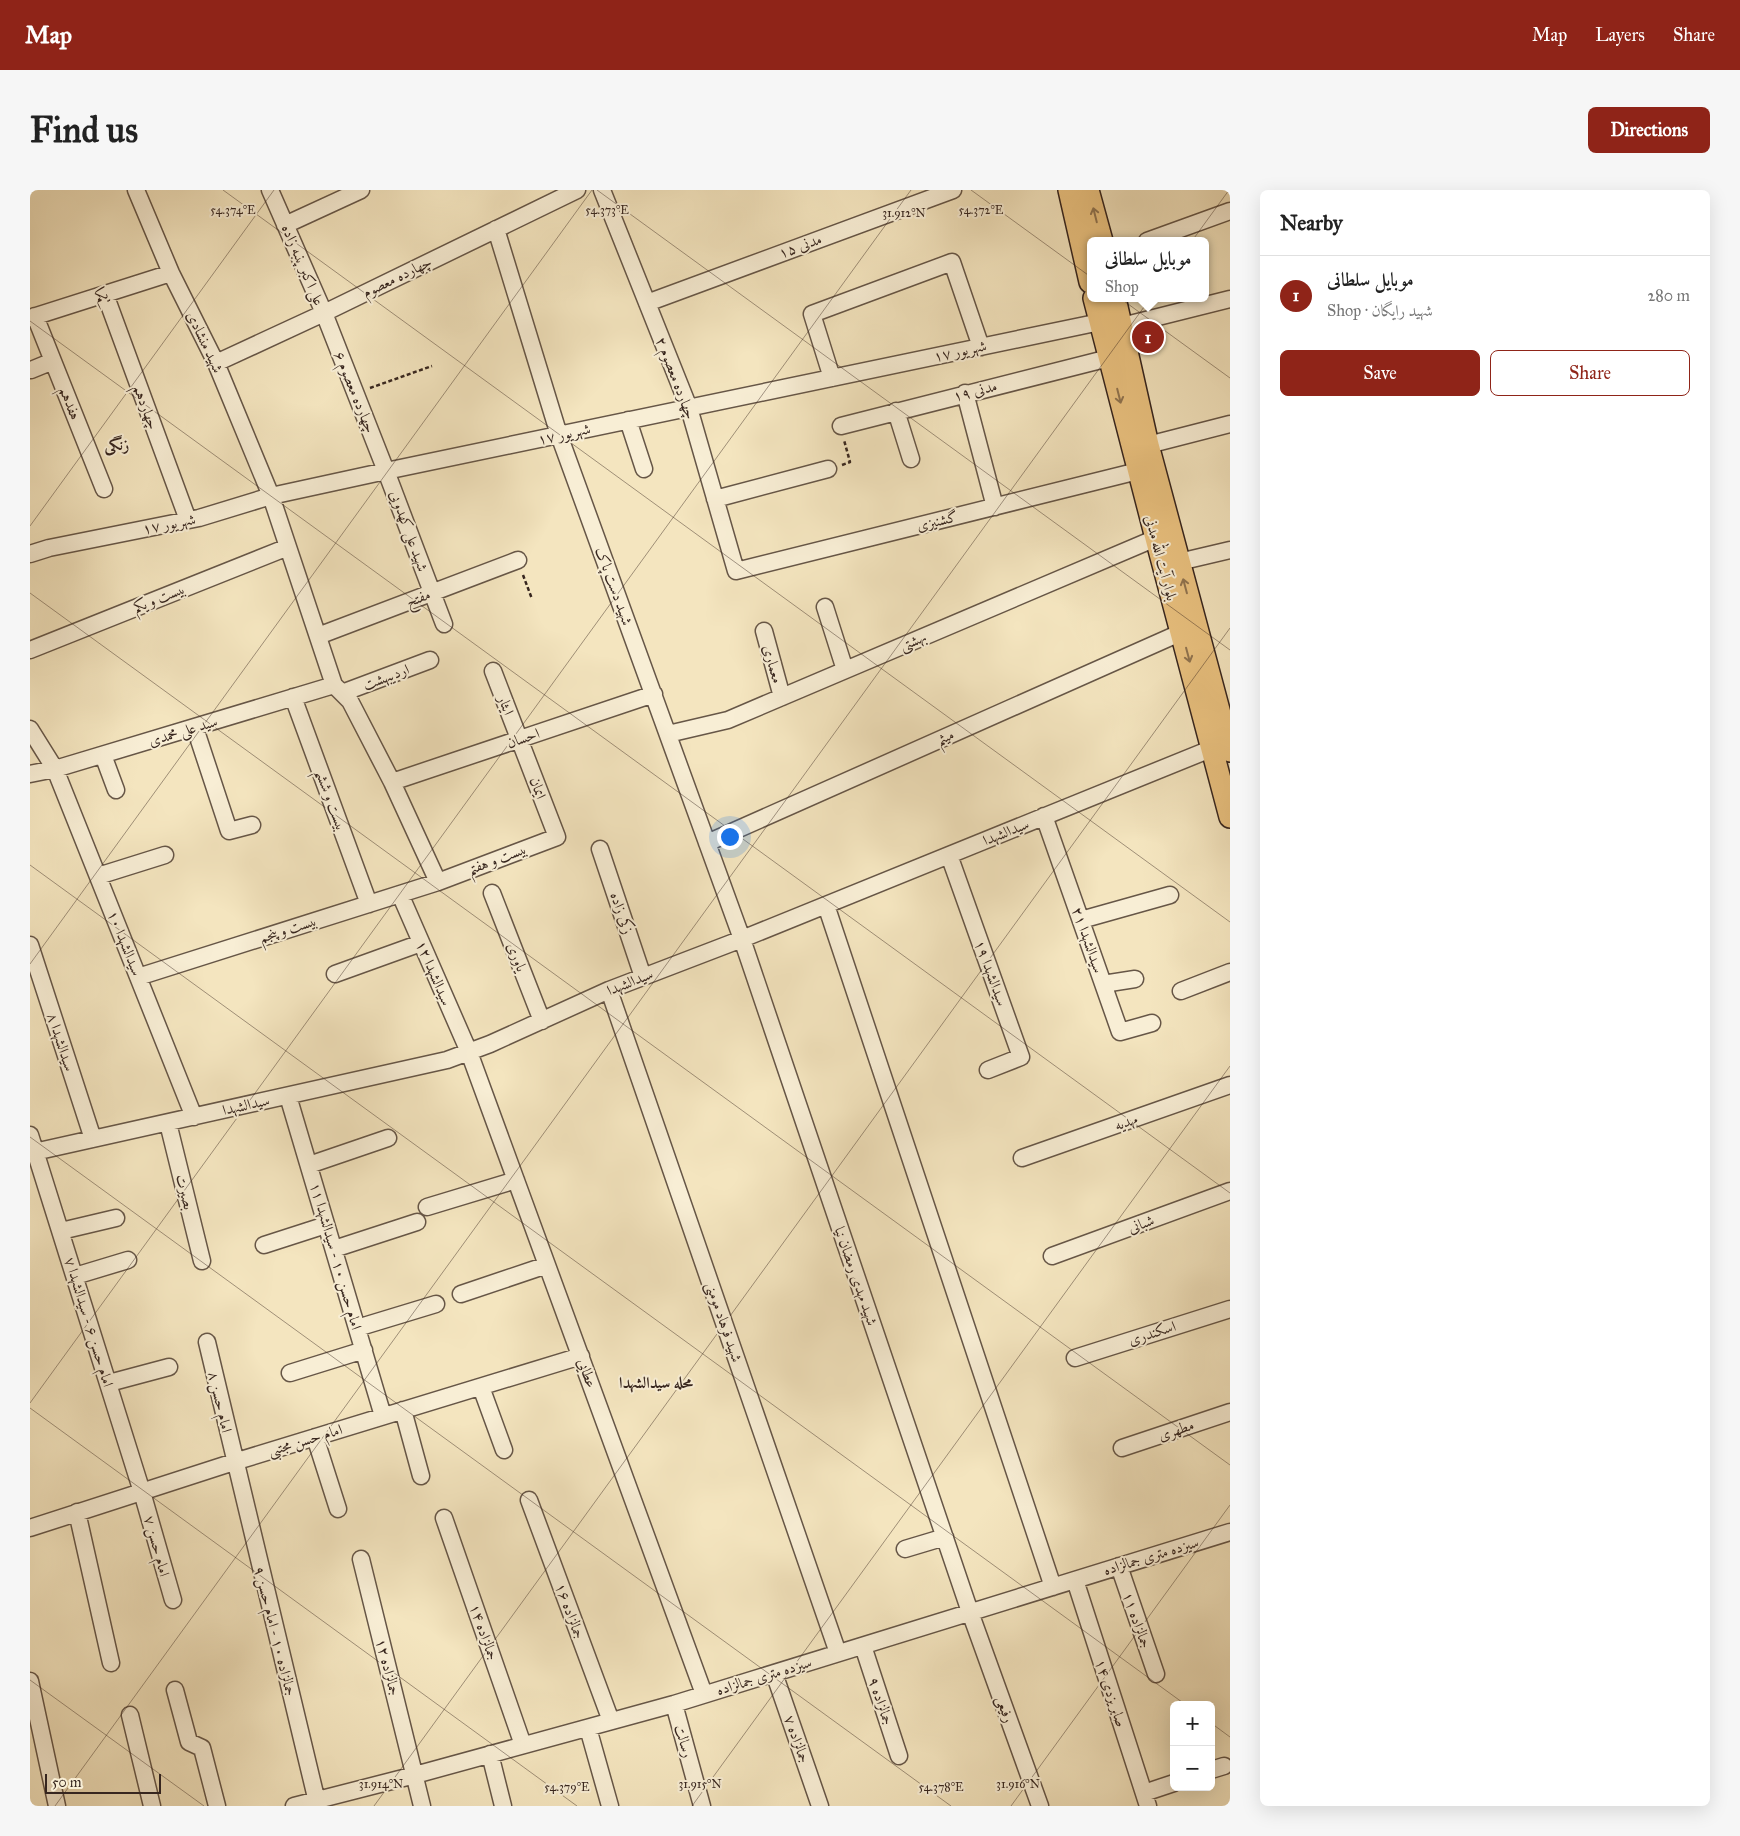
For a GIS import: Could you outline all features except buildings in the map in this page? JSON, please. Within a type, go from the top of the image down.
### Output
[{"type":"main road","points":[[1069,190],[1087,269]]},
{"type":"main road","points":[[1088,190],[1101,237]]},
{"type":"main road","name":"بلوار آیت الله مدنی","points":[[1095,302],[1138,471],[1182,632],[1225,746]]},
{"type":"main road","name":"بلوار آیت الله مدنی","points":[[1116,302],[1148,445],[1225,746],[1230,817]]},
{"type":"street","name":"شهید منشادی","points":[[136,190],[171,273],[216,363],[271,496],[318,636],[338,689],[350,701],[392,782],[438,882]]},
{"type":"street","name":"علی اکبر پنبه زاده","points":[[270,190],[324,314]]},
{"type":"street","points":[[286,224],[361,190]]},
{"type":"street","name":"چهارده معصوم ۲","points":[[602,190],[689,408],[736,571]]},
{"type":"street","name":"مدنی ۱۵","points":[[647,302],[953,190]]},
{"type":"street","name":"چهارده معصوم","points":[[216,363],[324,314],[568,192]]},
{"type":"street","points":[[1158,237],[1230,211]]},
{"type":"street","name":"شهید دست پاک","points":[[496,228],[559,435],[742,939]]},
{"type":"street","points":[[832,378],[812,314],[952,262],[981,346]]},
{"type":"street","name":"یکم","points":[[33,317],[171,273]]},
{"type":"street","name":"چهاردهم","points":[[105,294],[188,520]]},
{"type":"street","points":[[1122,326],[1230,299]]},
{"type":"street","name":"چهارده معصوم ۶","points":[[324,314],[386,471]]},
{"type":"street","name":"هفدهم","points":[[33,317],[53,361],[104,489]]},
{"type":"street","name":"۱۷ شهریور","points":[[30,554],[49,548],[199,518],[271,496],[386,471],[1100,322]]},
{"type":"street","name":"مدنی ۱۹","points":[[841,426],[1109,358]]},
{"type":"street","points":[[31,370],[53,361]]},
{"type":"street","points":[[966,393],[995,507]]},
{"type":"street","points":[[896,411],[911,459]]},
{"type":"street","points":[[628,420],[644,469]]},
{"type":"street","points":[[1148,445],[1230,424]]},
{"type":"street","points":[[715,499],[828,469]]},
{"type":"street","name":"شهید علی کهدویی","points":[[386,471],[444,624]]},
{"type":"street","name":"گشنیزی","points":[[736,571],[1138,471]]},
{"type":"street","name":"بهشتی","points":[[668,734],[728,720],[1156,538]]},
{"type":"street","name":"بیست و یکم","points":[[30,650],[288,547]]},
{"type":"street","points":[[1179,562],[1230,550]]},
{"type":"street","name":"مفتح","points":[[318,636],[518,560]]},
{"type":"street","points":[[826,607],[845,670]]},
{"type":"street","name":"معماری","points":[[764,631],[782,697]]},
{"type":"street","name":"میثم","points":[[708,843],[1182,632]]},
{"type":"street","name":"اردیبهشت","points":[[338,689],[430,660]]},
{"type":"street","name":"ایثار","points":[[493,671],[519,739]]},
{"type":"street","name":"سید علی محمدی","points":[[30,774],[103,755],[293,697],[338,689]]},
{"type":"street","name":"احسان","points":[[392,782],[654,694]]},
{"type":"street","name":"بیست و ششم","points":[[293,697],[369,904]]},
{"type":"street","points":[[195,728],[229,831],[252,825]]},
{"type":"street","points":[[30,729],[55,769]]},
{"type":"street","name":"ایمان","points":[[519,739],[557,837]]},
{"type":"street","name":"سیدالشهدا","points":[[33,1153],[447,1060],[542,1021],[609,990],[742,939],[1044,816],[1225,746]]},
{"type":"street","points":[[103,755],[116,790]]},
{"type":"street","name":"سیدالشهدا ۱۰","points":[[55,769],[194,1117]]},
{"type":"street","name":"سیدالشهدا ۲۱","points":[[1044,816],[1120,1032],[1152,1024]]},
{"type":"street","name":"بیست و هفتم","points":[[438,882],[557,837]]},
{"type":"street","name":"زکی زاده","points":[[600,849],[644,977]]},
{"type":"street","points":[[98,876],[165,855]]},
{"type":"street","name":"سیدالشهدا ۱۹","points":[[949,855],[1021,1057],[988,1070]]},
{"type":"street","name":"بیست و پنجم","points":[[138,977],[438,882]]},
{"type":"street","name":"سیدالشهدا ۱۲","points":[[400,894],[469,1052]]},
{"type":"street","name":"یاوری","points":[[492,894],[542,1021]]},
{"type":"street","points":[[1081,920],[1170,895]]},
{"type":"street","points":[[826,905],[1053,1587]]},
{"type":"street","name":"شهید مهدی رمضان نیا","points":[[742,939],[970,1612]]},
{"type":"street","points":[[335,974],[421,943]]},
{"type":"street","name":"سیدالشهدا ۸","points":[[30,946],[93,1139]]},
{"type":"street","points":[[1181,991],[1230,972]]},
{"type":"street","points":[[1104,984],[1135,979]]},
{"type":"street","name":"شهید فرهاد مومنی","points":[[609,990],[838,1653]]},
{"type":"street","name":"عطایی","points":[[469,1052],[704,1694]]},
{"type":"street","name":"مهدیه","points":[[1022,1158],[1230,1085]]},
{"type":"street","name":"امام حسن ۱۰ - سیدالشهدا ۱۱","points":[[288,1096],[383,1416]]},
{"type":"street","name":"بصیرت","points":[[168,1123],[202,1261]]},
{"type":"street","name":"امام حسن ۶ - سیدالشهدا ۷","points":[[30,1135],[33,1153],[61,1231],[142,1492]]},
{"type":"street","points":[[309,1165],[388,1138]]},
{"type":"street","points":[[427,1207],[516,1180]]},
{"type":"street","name":"شبانی","points":[[1052,1256],[1230,1191]]},
{"type":"street","points":[[61,1231],[116,1218]]},
{"type":"street","points":[[334,1249],[418,1222]]},
{"type":"street","points":[[264,1245],[326,1225]]},
{"type":"street","points":[[75,1276],[128,1260]]},
{"type":"street","points":[[461,1294],[547,1265]]},
{"type":"street","points":[[357,1328],[436,1304]]},
{"type":"street","name":"اسکندری","points":[[1075,1358],[1230,1309]]},
{"type":"street","name":"امام حسن ۸","points":[[207,1342],[234,1462]]},
{"type":"street","points":[[290,1373],[364,1350]]},
{"type":"street","name":"امام حسن مجتبی","points":[[30,1527],[234,1462],[581,1356]]},
{"type":"street","points":[[109,1384],[169,1366]]},
{"type":"street","points":[[481,1387],[504,1450]]},
{"type":"street","points":[[403,1410],[421,1476]]},
{"type":"street","name":"مطهری","points":[[1122,1448],[1230,1412]]},
{"type":"street","points":[[315,1437],[338,1509]]},
{"type":"street","name":"جمالزاده ۱۰ - امام حسن ۹","points":[[234,1462],[317,1803]]},
{"type":"street","name":"امام حسن ۷","points":[[142,1492],[172,1600]]},
{"type":"street","name":"جمالزاده ۱۶","points":[[528,1500],[611,1721]]},
{"type":"street","points":[[77,1512],[111,1663]]},
{"type":"street","name":"جمالزاده ۱۴","points":[[444,1518],[523,1745]]},
{"type":"street","name":"سیزده متری جمالزاده","points":[[294,1806],[317,1803],[674,1704],[1230,1532]]},
{"type":"street","points":[[905,1549],[945,1538]]},
{"type":"street","name":"جمالزاده ۱۲","points":[[361,1558],[422,1806]]},
{"type":"street","name":"جمالزاده ۱۱","points":[[1119,1566],[1156,1674]]},
{"type":"street","name":"صابر یزدی ۱۴","points":[[1075,1580],[1146,1800]]},
{"type":"street","name":"رفیعی","points":[[970,1612],[1040,1806]]},
{"type":"street","name":"جمالزاده ۹","points":[[863,1646],[900,1756]]},
{"type":"street","name":"جمالزاده ۷","points":[[774,1673],[820,1806]]},
{"type":"street","points":[[30,1681],[56,1806]]},
{"type":"street","points":[[175,1690],[189,1742],[202,1748],[217,1806]]},
{"type":"street","name":"رسالت","points":[[674,1704],[702,1806]]},
{"type":"street","points":[[130,1715],[152,1806]]},
{"type":"street","points":[[588,1728],[610,1806]]},
{"type":"street","points":[[490,1754],[503,1806]]},
{"type":"street","points":[[1146,1800],[1170,1785]]},
{"type":"path","points":[[355,393],[432,366]]},
{"type":"path","points":[[828,469],[850,462],[841,426]]},
{"type":"path","points":[[518,560],[532,599]]},
{"type":"place","name":"موبایل سلطانی","points":[[1148,337]]},
{"type":"district","name":"زنگی","points":[[117,444]]},
{"type":"district","name":"محله سیدالشهدا","points":[[656,1382]]}]
